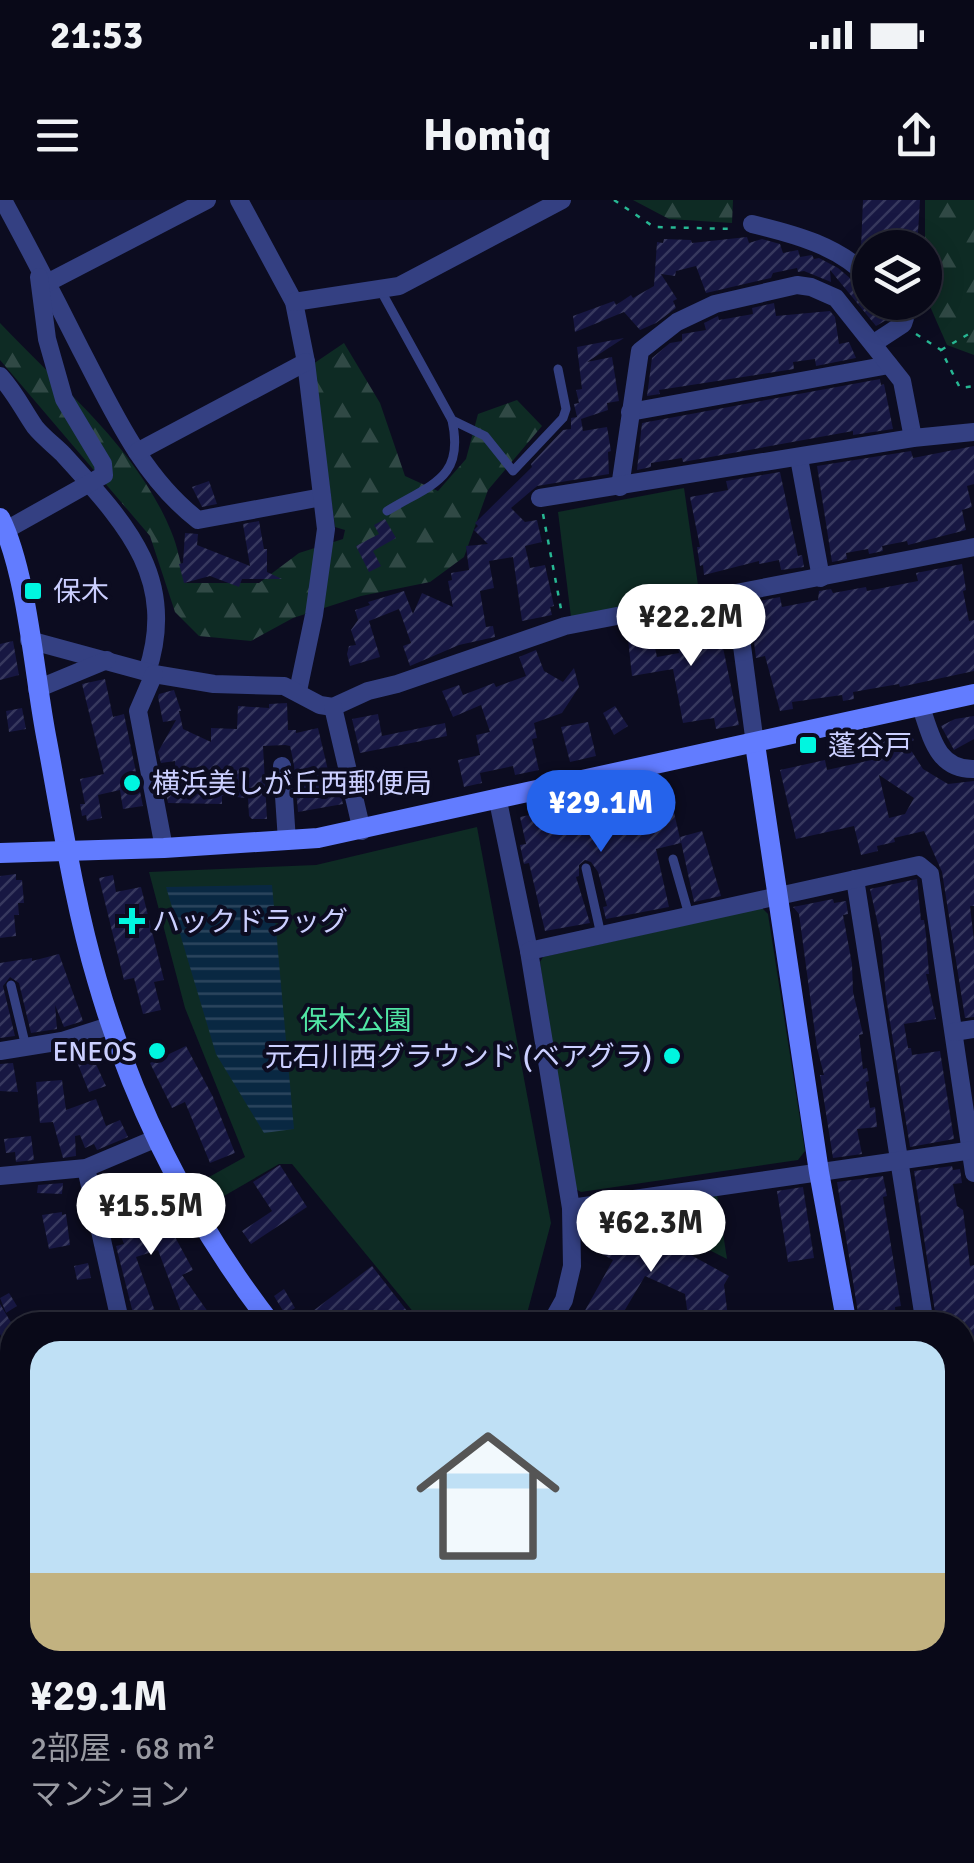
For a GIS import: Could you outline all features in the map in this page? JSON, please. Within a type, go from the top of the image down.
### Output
[{"type":"street","points":[[3,200],[128,440],[162,486],[198,520],[322,497]]},
{"type":"street","points":[[43,275],[207,200]]},
{"type":"street","points":[[238,200],[294,302],[306,362],[326,530],[298,691]]},
{"type":"street","points":[[294,302],[399,286],[562,200]]},
{"type":"street","points":[[752,224],[826,246],[852,266]]},
{"type":"street","points":[[43,275],[47,338],[60,386],[74,420],[104,464],[95,482],[2,522],[29,640],[86,938],[112,1026],[157,1138],[189,1205],[227,1268],[262,1312]]},
{"type":"street","points":[[620,488],[640,351],[655,337],[700,310],[740,296],[797,285],[836,298],[874,343],[902,382],[914,438]]},
{"type":"street","points":[[874,343],[905,320]]},
{"type":"street","points":[[137,452],[306,362]]},
{"type":"street","points":[[630,412],[889,365]]},
{"type":"street","points":[[0,376],[22,401],[36,428],[95,482],[136,540],[148,566],[158,620],[151,673],[138,711],[164,848]]},
{"type":"street","points":[[540,498],[914,438],[974,432]]},
{"type":"street","points":[[800,458],[821,578]]},
{"type":"street","points":[[29,640],[151,673],[214,684],[284,686],[333,708],[368,691],[564,626],[974,547]]},
{"type":"street","points":[[735,594],[818,1172],[845,1312]]},
{"type":"street","points":[[37,689],[108,660]]},
{"type":"street","points":[[0,852],[288,841],[362,831],[974,694]]},
{"type":"street","points":[[921,707],[932,742],[944,759],[957,768],[974,769]]},
{"type":"street","points":[[333,708],[362,831]]},
{"type":"street","points":[[282,766],[288,841]]},
{"type":"street","points":[[498,801],[529,951],[572,1208],[572,1266],[557,1312]]},
{"type":"street","points":[[529,951],[919,865],[930,874],[974,1173]]},
{"type":"street","points":[[854,879],[923,1312]]},
{"type":"street","points":[[0,1052],[62,1041],[112,1026]]},
{"type":"street","points":[[954,1032],[974,1029]]},
{"type":"street","points":[[0,1176],[86,1168],[157,1138]]},
{"type":"street","points":[[572,1208],[972,1150]]},
{"type":"street","points":[[86,1168],[118,1312]]},
{"type":"lane","points":[[380,288],[452,420],[456,459],[448,470],[387,511]]},
{"type":"lane","points":[[452,420],[485,436],[513,471],[563,418],[566,408],[558,369]]},
{"type":"lane","points":[[673,860],[688,915]]},
{"type":"lane","points":[[586,868],[601,934]]},
{"type":"lane","points":[[589,882],[601,879]]},
{"type":"lane","points":[[12,984],[26,1047]]},
{"type":"path","points":[[614,200],[654,226],[742,229],[752,224]]},
{"type":"path","points":[[904,324],[941,350],[960,388],[974,386]]},
{"type":"path","points":[[941,350],[974,332]]},
{"type":"path","points":[[540,498],[564,626]]},
{"type":"green space","points":[[633,200],[733,200],[732,223],[669,219]]},
{"type":"green space","points":[[925,200],[974,200],[974,355],[947,345],[936,320],[942,320],[942,230],[925,230]]},
{"type":"green space","points":[[0,323],[95,420],[138,472],[171,531],[185,583],[259,583],[299,553],[343,539],[345,530],[335,527],[313,364],[344,343],[380,403],[405,476],[438,491],[466,459],[478,414],[517,400],[542,426],[488,490],[464,557],[430,582],[361,596],[293,618],[251,641],[199,636],[175,612],[150,536],[0,360]]},
{"type":"green space","points":[[684,488],[699,592],[571,617],[558,512]]},
{"type":"green space","name":"保木公園","points":[[477,827],[551,1223],[527,1312],[413,1312],[292,1164],[279,1164],[212,1203],[200,1182],[245,1157],[185,1008],[149,872],[316,865]]},
{"type":"green space","name":"元石川西グラウンド (ベアグラ)","points":[[762,908],[768,914],[805,1151],[798,1160],[581,1192],[572,1187],[540,962],[543,957]]},
{"type":"green space","points":[[717,1194],[727,1259],[640,1215],[646,1203]]},
{"type":"water","points":[[272,885],[294,1129],[264,1133],[216,1054],[166,887]]},
{"type":"building","points":[[863,200],[920,200],[918,230],[862,230]]},
{"type":"building","points":[[747,237],[749,243],[762,239],[780,244],[783,253],[798,250],[800,257],[819,258],[852,280],[852,297],[830,270],[831,282],[798,272],[797,268],[706,293],[696,266],[676,271],[675,276],[661,274],[677,299],[673,301],[676,308],[656,323],[640,330],[624,312],[575,332],[573,316],[614,301],[616,305],[654,286],[657,242],[663,243],[664,239],[692,243]]},
{"type":"building","points":[[774,303],[776,316],[830,311],[835,317],[839,344],[849,342],[856,358],[816,366],[815,359],[793,362],[794,369],[659,390],[660,394],[647,396],[652,358],[670,343],[682,341],[682,334],[706,330],[704,323],[718,316],[719,320],[753,314],[752,308]]},
{"type":"building","points":[[624,338],[587,362],[612,357],[619,401],[607,403],[608,410],[581,419],[583,431],[607,427],[609,474],[537,486],[511,508],[525,522],[537,520],[542,542],[525,546],[530,568],[545,565],[554,606],[550,607],[552,615],[522,621],[513,557],[489,561],[494,588],[480,591],[486,627],[493,626],[495,637],[459,645],[410,666],[403,646],[411,643],[399,609],[369,621],[380,657],[350,666],[349,646],[356,645],[351,630],[358,620],[355,610],[370,605],[368,602],[404,591],[413,614],[422,593],[453,607],[448,581],[452,580],[451,573],[469,570],[466,546],[488,544],[474,530],[478,526],[475,523],[563,430],[571,429],[571,418],[577,417],[576,390],[582,389],[577,347]]},
{"type":"building","points":[[880,379],[893,429],[853,435],[853,431],[683,462],[682,458],[651,463],[651,467],[637,470],[642,423]]},
{"type":"building","points":[[974,446],[974,484],[967,486],[972,507],[962,510],[966,530],[908,545],[907,541],[882,546],[883,551],[869,554],[868,549],[846,553],[847,559],[832,562],[817,466],[911,451],[913,458]]},
{"type":"building","points":[[780,472],[798,556],[802,555],[804,567],[781,570],[779,560],[759,561],[704,575],[690,497],[728,490],[726,481]]},
{"type":"building","points":[[209,481],[217,504],[202,507],[192,487]]},
{"type":"building","points":[[385,519],[396,538],[373,551],[381,566],[369,572],[356,546],[379,534],[374,525]]},
{"type":"building","points":[[259,521],[267,549],[267,572],[282,579],[242,579],[239,587],[210,576],[184,583],[179,564],[183,563],[185,533],[198,534],[197,545],[250,566],[243,524]]},
{"type":"building","points":[[962,564],[969,621],[974,620],[974,671],[900,687],[899,684],[853,692],[854,699],[843,701],[842,695],[792,702],[793,709],[780,711],[765,656],[756,658],[749,603],[780,597],[782,607],[818,600],[819,591],[831,589],[833,593],[866,587],[867,591],[918,581],[916,573]]},
{"type":"building","points":[[720,614],[724,632],[720,633],[739,725],[716,729],[714,718],[683,723],[673,669],[632,676],[627,630],[650,625],[657,657],[679,653],[674,627]]},
{"type":"building","points":[[13,641],[19,675],[0,680],[0,644]]},
{"type":"building","points":[[536,650],[544,671],[563,682],[574,668],[579,687],[562,713],[534,723],[537,738],[532,739],[539,770],[515,775],[513,766],[480,773],[482,783],[464,787],[458,760],[480,755],[476,735],[490,732],[481,705],[453,717],[442,691],[459,685],[463,695],[526,676],[519,657]]},
{"type":"building","points":[[105,679],[113,717],[124,714],[143,806],[123,809],[120,790],[98,795],[102,818],[87,821],[80,804],[85,804],[80,779],[104,774],[82,684]]},
{"type":"building","points":[[174,690],[183,729],[211,742],[211,728],[237,729],[238,706],[269,708],[269,704],[287,703],[288,730],[296,733],[318,728],[332,787],[338,785],[343,804],[298,812],[294,765],[290,746],[285,745],[263,746],[267,819],[249,816],[248,798],[222,796],[222,804],[168,803],[165,788],[176,787],[175,761],[161,763],[158,752],[176,720],[163,722],[158,697]]},
{"type":"building","points":[[615,706],[628,726],[614,735],[603,713]]},
{"type":"building","points":[[22,708],[26,729],[9,732],[6,711]]},
{"type":"building","points":[[378,714],[382,736],[445,723],[447,736],[360,753],[352,719]]},
{"type":"building","points":[[974,716],[974,739],[954,750],[941,726]]},
{"type":"building","points":[[588,722],[596,756],[570,762],[561,727]]},
{"type":"building","points":[[908,729],[914,740],[907,744],[923,769],[948,784],[974,781],[974,906],[970,906],[974,1017],[965,1018],[942,872],[924,831],[894,838],[895,842],[877,846],[878,851],[861,855],[854,826],[796,839],[780,770],[825,760],[827,770],[876,759],[864,748],[872,739],[876,742],[894,732],[896,735]],"holes":[[[879,775],[914,798],[905,814],[889,818]]]},
{"type":"building","points":[[668,786],[681,843],[656,849],[669,907],[606,919],[603,907],[607,906],[598,872],[585,860],[576,877],[590,923],[545,931],[529,863],[524,864],[520,845],[526,844],[520,817]]},
{"type":"building","points":[[702,831],[721,896],[694,902],[680,837]]},
{"type":"building","points":[[16,874],[16,880],[22,880],[24,903],[18,903],[19,915],[14,915],[16,936],[0,938],[0,876]]},
{"type":"building","points":[[113,875],[116,892],[141,887],[164,980],[154,982],[161,1010],[143,1014],[134,978],[124,980],[99,878]]},
{"type":"building","points":[[917,879],[926,935],[926,974],[936,1019],[904,1024],[912,1055],[940,1051],[954,1139],[910,1147],[886,997],[881,938],[870,889]]},
{"type":"building","points":[[833,899],[834,903],[846,901],[848,914],[843,915],[863,1034],[859,1035],[863,1069],[867,1068],[870,1108],[875,1107],[877,1127],[857,1129],[862,1154],[833,1158],[799,914],[793,907]]},
{"type":"building","points":[[59,954],[83,1021],[64,1027],[55,1005],[57,1029],[31,1033],[19,983],[10,977],[3,986],[15,1036],[0,1038],[0,963]]},
{"type":"building","points":[[186,1046],[213,1097],[235,1153],[210,1163],[185,1102],[172,1108],[150,1063]]},
{"type":"building","points":[[90,1051],[106,1086],[89,1092],[75,1057]]},
{"type":"building","points":[[13,1063],[18,1092],[0,1091],[0,1064]]},
{"type":"building","points":[[62,1080],[66,1110],[96,1099],[106,1126],[120,1120],[128,1137],[97,1150],[94,1144],[85,1148],[80,1135],[75,1136],[76,1156],[63,1158],[53,1122],[40,1123],[36,1082]]},
{"type":"building","points":[[31,1136],[34,1160],[16,1162],[15,1152],[6,1153],[4,1139]]},
{"type":"building","points":[[280,1165],[307,1207],[251,1244],[242,1231],[272,1211],[253,1182]]},
{"type":"building","points":[[952,1166],[953,1170],[960,1169],[962,1183],[953,1184],[957,1206],[963,1210],[970,1266],[974,1265],[974,1312],[935,1312],[914,1171]]},
{"type":"building","points":[[130,1174],[138,1194],[119,1202],[125,1201],[135,1226],[161,1211],[193,1270],[182,1275],[208,1312],[181,1312],[158,1250],[136,1257],[155,1312],[133,1312],[116,1246],[124,1244],[108,1204],[118,1202],[117,1195],[105,1195],[103,1185]]},
{"type":"building","points":[[883,1176],[901,1306],[895,1307],[895,1312],[858,1312],[837,1182]]},
{"type":"building","points":[[63,1183],[62,1194],[37,1193],[38,1185]]},
{"type":"building","points":[[803,1187],[814,1258],[788,1262],[777,1191]]},
{"type":"building","points":[[66,1214],[70,1245],[49,1249],[42,1215]]},
{"type":"building","points":[[603,1216],[620,1216],[729,1276],[724,1285],[727,1312],[687,1312],[685,1294],[645,1276],[624,1312],[584,1312],[613,1260],[591,1248],[592,1233]]},
{"type":"building","points":[[88,1263],[91,1278],[77,1280],[74,1266]]},
{"type":"building","points":[[372,1266],[408,1312],[312,1312]]},
{"type":"building","points":[[284,1289],[295,1308],[284,1312],[274,1296]]},
{"type":"building","points":[[9,1293],[17,1306],[6,1312],[0,1298]]},
{"type":"place","name":"保木","points":[[33,591]]},
{"type":"place","name":"蓬谷戸","points":[[808,745]]},
{"type":"place","name":"横浜美しが丘西郵便局","points":[[132,783]]},
{"type":"place","name":"ハックドラッグ","points":[[132,921]]},
{"type":"place","name":"ENEOS","points":[[157,1051]]},
{"type":"place","name":"元石川西グラウンド (ベアグラ)","points":[[672,1056]]}]
